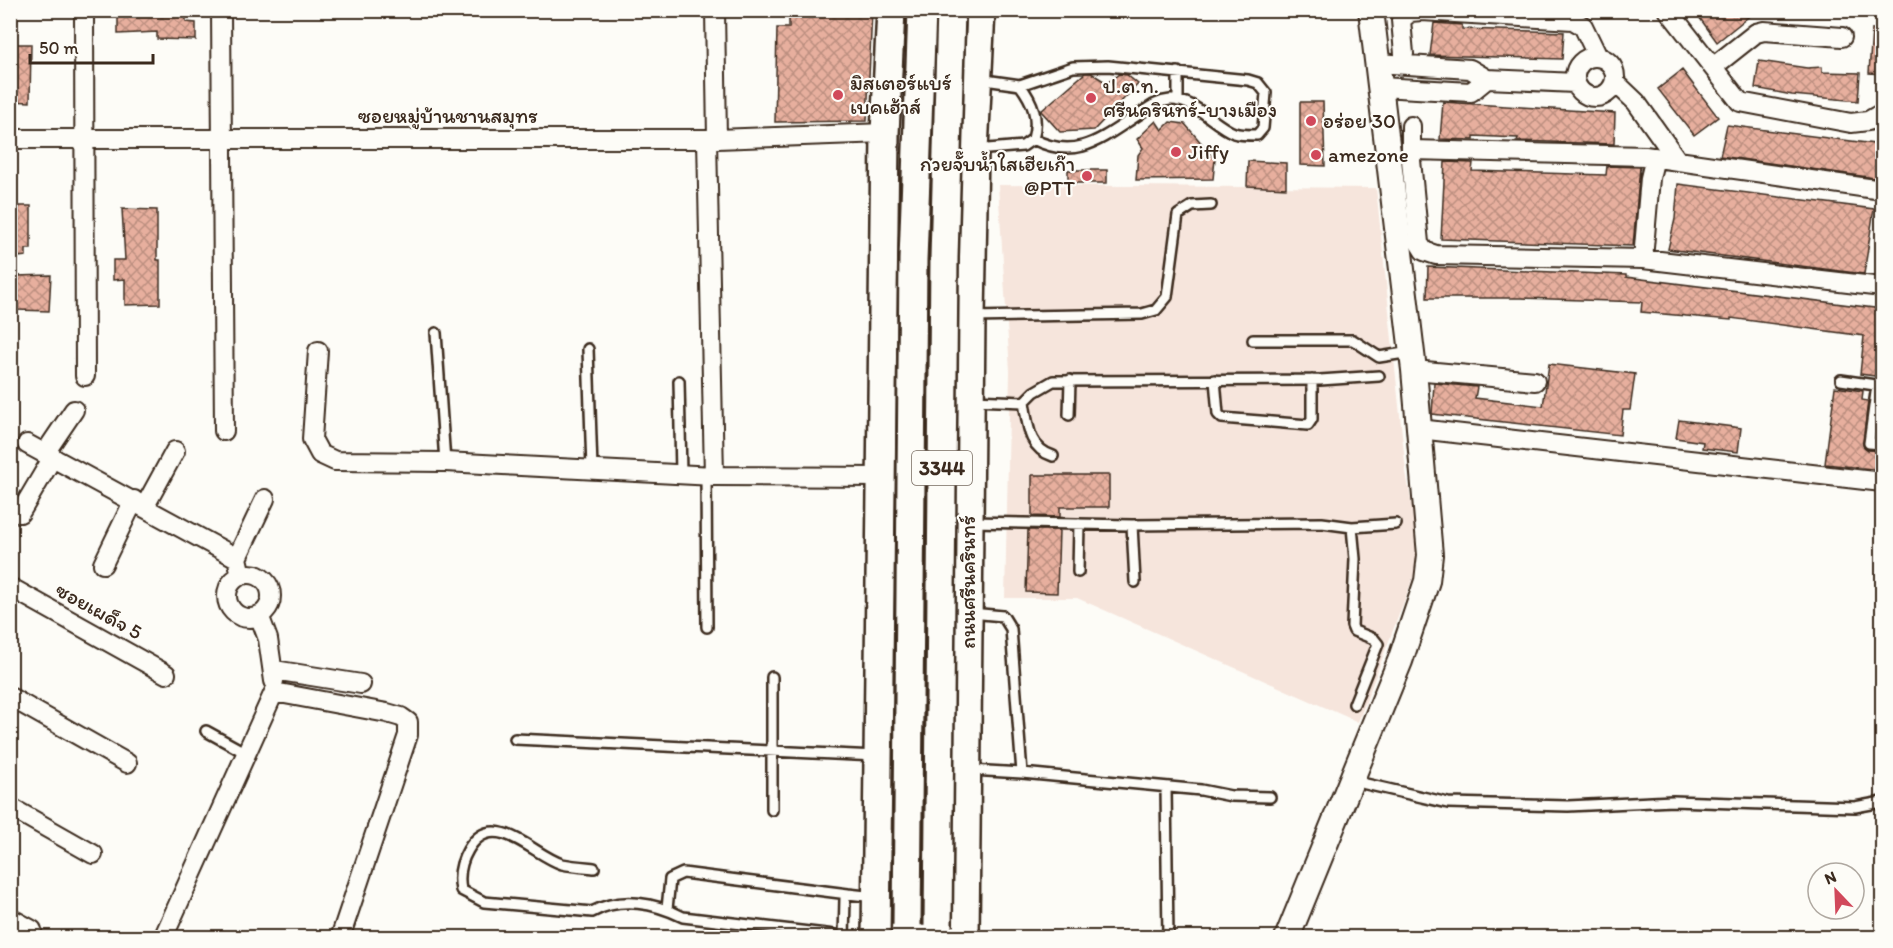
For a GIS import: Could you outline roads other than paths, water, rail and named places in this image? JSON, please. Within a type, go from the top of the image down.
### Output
[{"type":"main road","name":"3344","points":[[876,938],[885,134],[891,10]]},
{"type":"main road","name":"3344","points":[[907,931],[913,260],[922,10]]},
{"type":"main road","name":"ถนนศรีนครินทร์","points":[[938,932],[944,237],[951,10]]},
{"type":"main road","name":"ถนนศรีนครินทร์","points":[[965,938],[970,317],[976,78],[981,10]]},
{"type":"main road","points":[[882,358],[900,387],[914,396],[928,399],[938,397],[955,385],[970,357]]},
{"type":"main road","points":[[880,587],[899,560],[916,550],[927,548],[937,549],[951,557],[963,573],[968,586]]},
{"type":"street","points":[[84,10],[85,376]]},
{"type":"street","points":[[221,10],[224,431]]},
{"type":"street","points":[[710,476],[715,10]]},
{"type":"street","points":[[1287,938],[1400,661],[1427,581],[1430,555],[1412,361],[1371,10]]},
{"type":"street","points":[[1668,10],[1740,102],[1851,123],[1868,121],[1882,113]]},
{"type":"street","points":[[1404,54],[1401,20],[1410,12],[1422,11],[1573,20],[1583,26],[1598,57],[1610,63],[1616,75],[1611,90],[1596,98],[1579,91],[1575,83],[1577,67],[1582,61],[1598,57]]},
{"type":"street","points":[[1713,67],[1756,33],[1764,31],[1842,37]]},
{"type":"street","points":[[1377,63],[1470,69],[1487,79],[1575,83]]},
{"type":"street","points":[[1380,87],[1471,92],[1487,79]]},
{"type":"street","points":[[1615,82],[1636,102],[1678,161]]},
{"type":"street","points":[[1412,126],[1419,243],[1424,251],[1436,255],[1643,259],[1882,287]]},
{"type":"street","name":"ซอยหมู่บ้านชานสมุทร","points":[[10,139],[712,139],[885,134]]},
{"type":"street","points":[[1412,150],[1655,157],[1882,190]]},
{"type":"street","points":[[1643,259],[1650,178],[1655,157]]},
{"type":"street","points":[[318,351],[312,439],[320,454],[335,461],[445,462],[710,476],[880,477]]},
{"type":"street","points":[[1412,361],[1535,381]]},
{"type":"street","points":[[20,513],[74,410]]},
{"type":"street","points":[[1419,429],[1882,482]]},
{"type":"street","points":[[27,444],[140,503],[239,567],[260,576],[271,591],[271,601],[259,615],[249,618],[232,609],[228,600],[228,590],[239,567],[265,500]]},
{"type":"street","points":[[103,564],[175,451]]},
{"type":"street","name":"ซอยเผด็จ 5","points":[[10,587],[166,674]]},
{"type":"street","points":[[163,938],[274,692],[274,670],[268,639],[259,615]]},
{"type":"street","points":[[274,670],[362,684]]},
{"type":"street","points":[[274,692],[387,713],[401,717],[408,722],[408,735],[340,938]]},
{"type":"street","points":[[10,697],[127,763]]},
{"type":"street","points":[[10,807],[93,854]]},
{"type":"street","points":[[10,918],[33,930]]},
{"type":"lane","points":[[976,78],[1020,86],[1073,67],[1108,66],[1178,72],[1258,83],[1266,93],[1263,128],[1257,135],[1235,134],[1186,102],[1178,101],[1155,103],[1092,144],[1074,149],[1051,148],[1033,139]]},
{"type":"lane","points":[[1178,72],[1178,101]]},
{"type":"lane","points":[[974,150],[1023,146],[1033,139],[1037,125],[1035,114],[1032,103],[1020,86]]},
{"type":"lane","points":[[970,317],[1142,314],[1156,310],[1167,297],[1178,215],[1192,206],[1211,205]]},
{"type":"lane","points":[[436,333],[445,462]]},
{"type":"lane","points":[[1253,340],[1353,340],[1379,357],[1412,361]]},
{"type":"lane","points":[[588,349],[592,470]]},
{"type":"lane","points":[[970,400],[1024,402],[1034,392],[1053,381],[1070,380],[1312,380],[1379,376]]},
{"type":"lane","points":[[1069,415],[1070,380]]},
{"type":"lane","points":[[1215,380],[1218,414],[1222,418],[1308,425],[1312,419],[1312,380]]},
{"type":"lane","points":[[679,381],[681,474]]},
{"type":"lane","points":[[1841,381],[1880,385],[1869,443],[1882,444]]},
{"type":"lane","points":[[1024,402],[1029,436],[1041,452],[1053,456]]},
{"type":"lane","points":[[707,627],[710,476]]},
{"type":"lane","points":[[969,522],[1132,525],[1322,523],[1352,527],[1396,524]]},
{"type":"lane","points":[[1078,524],[1078,572]]},
{"type":"lane","points":[[1132,525],[1135,582]]},
{"type":"lane","points":[[1352,527],[1355,550],[1352,626],[1354,631],[1374,639],[1378,644],[1354,704]]},
{"type":"lane","points":[[968,613],[1004,616],[1009,623],[1022,773]]},
{"type":"lane","points":[[772,677],[772,810]]},
{"type":"lane","points":[[206,731],[246,753]]},
{"type":"lane","points":[[515,739],[878,757]]},
{"type":"lane","points":[[967,770],[1166,787],[1231,796],[1269,797]]},
{"type":"lane","points":[[1351,781],[1448,803],[1568,806],[1673,801],[1855,807],[1882,802]]},
{"type":"lane","points":[[1166,787],[1168,938]]},
{"type":"lane","points":[[594,868],[560,863],[513,835],[488,834],[473,842],[463,860],[459,880],[462,890],[484,902],[592,912],[621,902],[667,909],[683,917],[844,937],[845,898],[848,894]]},
{"type":"lane","points":[[667,909],[670,879],[684,873],[876,897]]},
{"type":"place","name":"มิสเตอร์แบร์ เบคเฮ้าส์","points":[[838,95]]},
{"type":"place","name":"ป.ต.ท. ศรีนครินทร์-บางเมือง","points":[[1091,98]]},
{"type":"place","name":"อร่อย 30","points":[[1311,121]]},
{"type":"place","name":"Jiffy","points":[[1176,152]]},
{"type":"place","name":"amezone","points":[[1316,155]]},
{"type":"place","name":"กวยจั๊บน้ำใสเฮียเก๊า @PTT","points":[[1087,176]]}]
